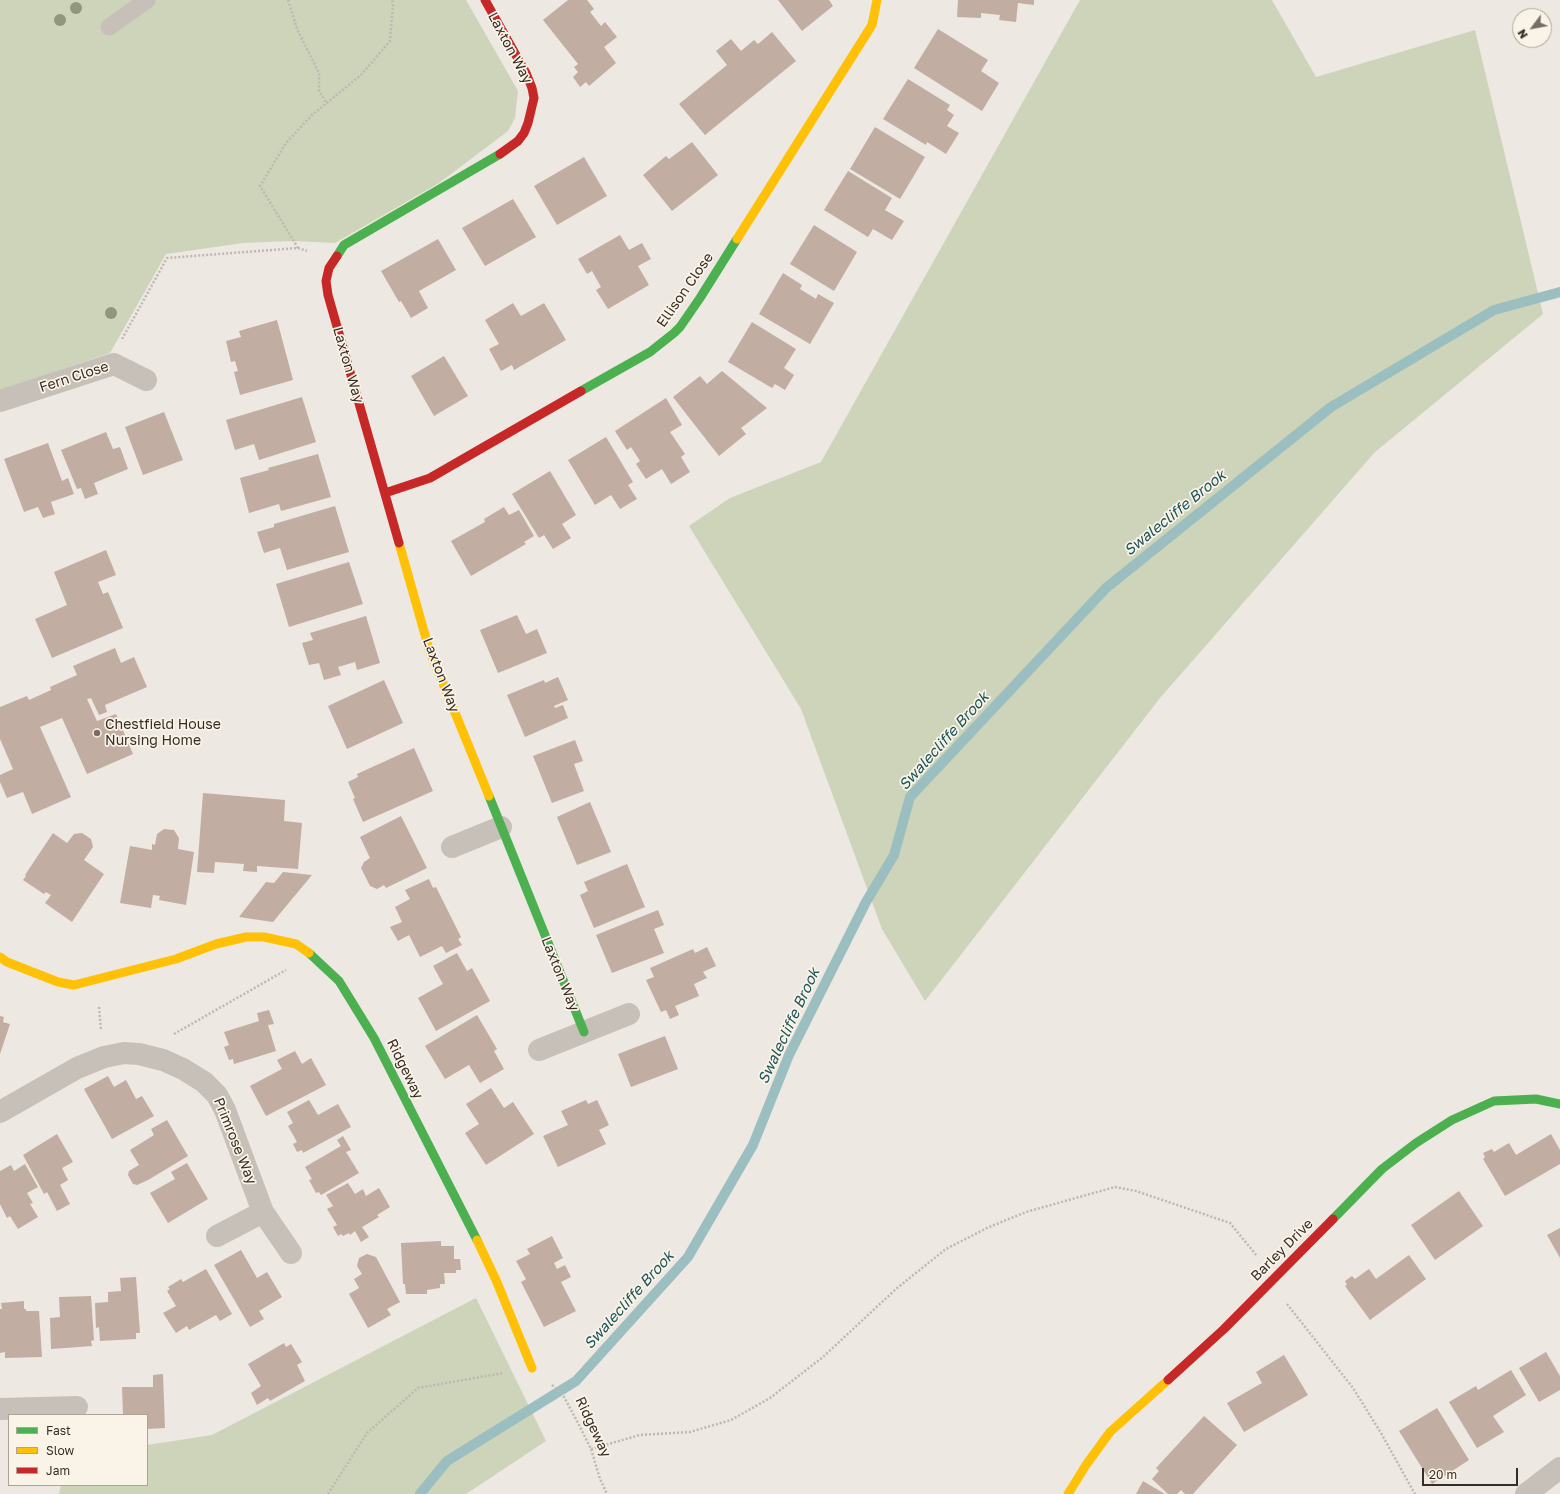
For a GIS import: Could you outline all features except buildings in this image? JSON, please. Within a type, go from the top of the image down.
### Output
[{"type":"street","name":"Laxton Way","points":[[485,0],[526,73],[532,88],[534,98],[524,133],[518,141],[505,151],[344,245],[334,258],[329,268],[326,281],[328,295],[429,649],[584,1032]]},
{"type":"street","name":"Ellison Close","points":[[385,493],[430,478],[650,352],[666,341],[677,330],[700,298],[872,25],[877,0]]},
{"type":"street","name":"Fern Close","points":[[0,402],[114,364],[146,380]]},
{"type":"street","points":[[452,847],[501,827]]},
{"type":"street","name":"Ridgeway","points":[[0,957],[7,962],[58,982],[74,985],[176,959],[216,944],[246,937],[264,937],[296,944],[312,955],[339,981],[374,1038],[496,1280],[532,1368]]},
{"type":"street","points":[[539,1050],[629,1014]]},
{"type":"street","name":"Primrose Way","points":[[0,1112],[77,1068],[104,1057],[124,1053],[139,1054],[163,1060],[184,1069],[204,1082],[217,1094],[225,1110],[263,1212],[291,1253]]},
{"type":"street","name":"Barley Drive","points":[[1068,1494],[1086,1465],[1110,1432],[1224,1329],[1382,1169],[1416,1143],[1452,1120],[1494,1101],[1536,1099],[1560,1104]]},
{"type":"street","points":[[217,1236],[263,1212]]},
{"type":"street","points":[[0,1409],[77,1407]]},
{"type":"street","points":[[1526,1494],[1560,1468]]},
{"type":"lane","points":[[109,27],[147,0]]},
{"type":"path","points":[[288,0],[297,29],[319,73],[319,91],[327,104]]},
{"type":"path","points":[[298,248],[260,186],[286,143],[312,115],[361,75],[390,41],[392,0]]},
{"type":"path","points":[[114,364],[114,354],[167,258],[298,248],[334,258]]},
{"type":"path","points":[[139,1054],[312,955]]},
{"type":"path","points":[[95,979],[104,1057]]},
{"type":"path","points":[[591,1449],[640,1435],[690,1432],[731,1420],[770,1398],[823,1357],[896,1289],[946,1249],[987,1228],[1026,1212],[1087,1194],[1115,1188],[1136,1191],[1230,1223],[1353,1388],[1381,1433],[1415,1494]]},
{"type":"path","points":[[328,1494],[367,1433],[418,1388],[532,1368]]},
{"type":"path","name":"Ridgeway","points":[[532,1368],[563,1396],[591,1449],[600,1479],[607,1494]]},
{"type":"green space","points":[[0,0],[466,0],[518,91],[515,118],[508,131],[439,183],[335,243],[292,241],[243,243],[166,254],[110,353],[0,391]]},
{"type":"green space","points":[[1080,0],[1272,0],[1316,77],[1475,30],[1543,314],[1375,452],[1160,698],[925,1001],[882,929],[801,709],[689,526],[730,498],[821,462]]},
{"type":"green space","points":[[476,1298],[546,1441],[466,1494],[59,1494],[61,1486],[148,1486],[148,1445],[212,1435]]},
{"type":"waterway","name":"Swalecliffe Brook","points":[[420,1494],[447,1461],[576,1381],[688,1257],[753,1145],[789,1055],[866,902],[894,855],[910,797],[1106,588],[1331,407],[1494,310],[1560,292]]},
{"type":"traffic: fast","points":[[337,256],[344,245],[500,154]]},
{"type":"traffic: fast","points":[[581,391],[650,352],[674,333],[680,327],[700,298],[737,239]]},
{"type":"traffic: fast","points":[[489,796],[584,1032]]},
{"type":"traffic: fast","points":[[309,953],[339,981],[374,1038],[477,1240]]},
{"type":"traffic: fast","points":[[1333,1219],[1382,1169],[1416,1143],[1452,1120],[1494,1101],[1536,1099],[1560,1104]]},
{"type":"traffic: slow","points":[[737,239],[872,25],[877,0]]},
{"type":"traffic: slow","points":[[399,543],[429,649],[489,796]]},
{"type":"traffic: slow","points":[[0,957],[7,962],[58,982],[74,985],[176,959],[216,944],[246,937],[264,937],[296,944],[309,953]]},
{"type":"traffic: slow","points":[[477,1240],[496,1280],[532,1368]]},
{"type":"traffic: slow","points":[[1068,1494],[1086,1465],[1110,1432],[1168,1380]]},
{"type":"traffic: jam","points":[[485,0],[526,73],[534,98],[524,133],[518,141],[500,154]]},
{"type":"traffic: jam","points":[[337,256],[329,268],[326,281],[328,295],[399,543]]},
{"type":"traffic: jam","points":[[385,493],[430,478],[581,391]]},
{"type":"traffic: jam","points":[[1168,1380],[1224,1329],[1333,1219]]},
{"type":"place","name":"Chestfield House Nursing Home","points":[[97,733]]}]
